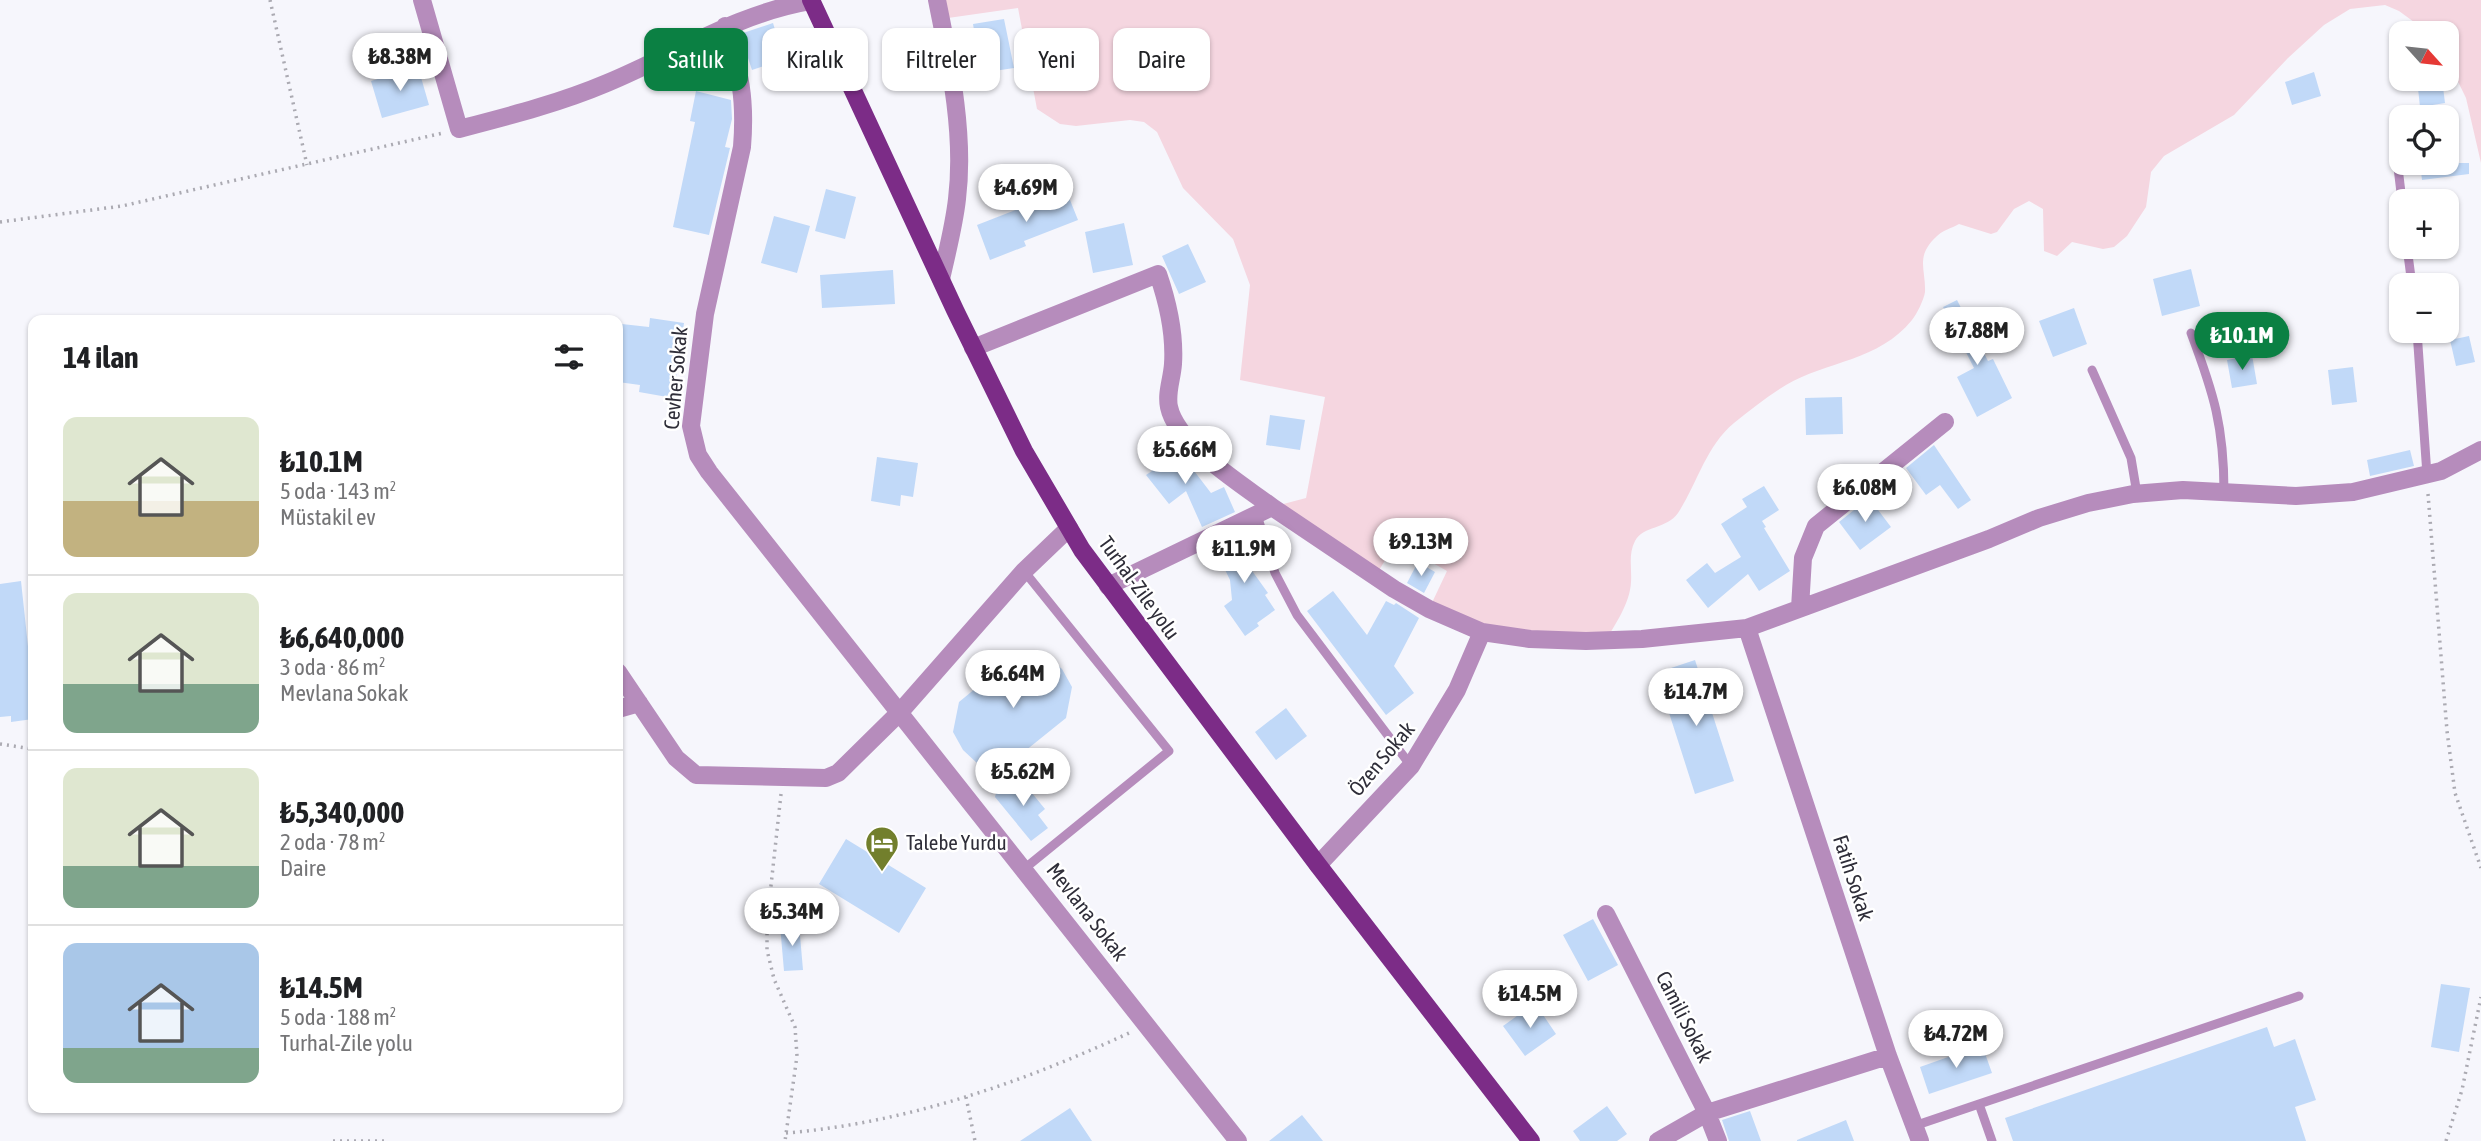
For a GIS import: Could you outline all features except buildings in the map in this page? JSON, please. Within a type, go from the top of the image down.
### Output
[{"type":"main road","name":"Turhal-Zile yolu","points":[[811,1],[940,279],[1024,451],[1069,528],[1108,586],[1318,865],[1531,1141]]},
{"type":"street","points":[[422,0],[459,130],[608,83],[725,26],[776,7],[811,1]]},
{"type":"street","points":[[937,0],[954,106],[959,162],[952,233],[940,279]]},
{"type":"street","name":"Cevher Sokak","points":[[725,26],[740,72],[744,97],[743,147],[705,314],[691,426],[694,442],[709,472],[900,712]]},
{"type":"street","points":[[974,348],[1158,274],[1168,304],[1172,335],[1173,363],[1168,391],[1174,420],[1183,434],[1265,511],[1394,589],[1429,609],[1482,632],[1530,639],[1642,639],[1746,628],[2039,518],[2088,503],[2137,494],[2183,490],[2296,496],[2353,492],[2427,475],[2481,450]]},
{"type":"street","points":[[1800,608],[1803,558],[1816,526],[1945,422]]},
{"type":"street","points":[[1108,586],[1265,511]]},
{"type":"street","points":[[623,679],[676,758],[696,775],[820,780],[838,773],[900,712],[1024,571],[1069,528]]},
{"type":"street","name":"Fatih Sokak","points":[[1746,628],[1916,1137]]},
{"type":"street","name":"Özen Sokak","points":[[1318,865],[1411,766],[1458,690],[1482,632]]},
{"type":"street","points":[[623,708],[639,703]]},
{"type":"street","name":"Mevlana Sokak","points":[[900,712],[1238,1141]]},
{"type":"street","name":"Camili Sokak","points":[[1606,914],[1707,1113],[1718,1141]]},
{"type":"street","points":[[1658,1141],[1707,1113],[1888,1056]]},
{"type":"lane","points":[[2191,334],[2210,384],[2220,421],[2224,492]]},
{"type":"lane","points":[[2418,343],[2427,475]]},
{"type":"lane","points":[[2092,370],[2131,458],[2137,494]]},
{"type":"lane","points":[[1265,511],[1275,573],[1297,615],[1411,766]]},
{"type":"lane","points":[[1024,571],[1169,751],[1024,869]]},
{"type":"lane","points":[[1916,1137],[1979,1104],[2299,996]]},
{"type":"lane","points":[[1979,1104],[1992,1141]]},
{"type":"path","points":[[270,0],[307,166]]},
{"type":"path","points":[[0,222],[122,206],[459,130]]},
{"type":"path","points":[[2427,475],[2455,793],[2481,868]]},
{"type":"path","points":[[0,744],[28,748]]},
{"type":"path","points":[[783,778],[767,922],[767,950],[774,979],[795,1027],[797,1056],[785,1141]]},
{"type":"path","points":[[2446,1141],[2462,1090],[2481,997]]},
{"type":"path","points":[[786,1133],[870,1121],[966,1097],[1061,1065],[1147,1025]]},
{"type":"path","points":[[966,1097],[975,1141]]},
{"type":"path","points":[[333,1141],[385,1141]]},
{"type":"shaded area","points":[[937,0],[2481,0],[2481,163],[2466,98],[2459,84],[2459,21],[2413,21],[2385,5],[2350,9],[2324,25],[2288,58],[2234,115],[2164,156],[2151,172],[2146,207],[2127,236],[2114,247],[2103,249],[2072,242],[2057,256],[2044,251],[2043,209],[2029,201],[2014,209],[1997,232],[1991,234],[1959,224],[1938,235],[1924,257],[1925,292],[1922,302],[1914,317],[1899,334],[1868,352],[1786,385],[1746,413],[1724,432],[1716,443],[1678,513],[1668,522],[1638,536],[1632,551],[1628,598],[1606,640],[1530,639],[1429,609],[1447,571],[1396,542],[1375,577],[1272,507],[1306,498],[1325,397],[1240,380],[1250,285],[1233,239],[1183,188],[1157,132],[1144,122],[1130,120],[1076,126],[1060,124],[1037,109],[1034,91],[1099,91],[1099,28],[1022,28],[1018,8],[941,19]]},
{"type":"place","name":"Talebe Yurdu","points":[[882,873]]}]
